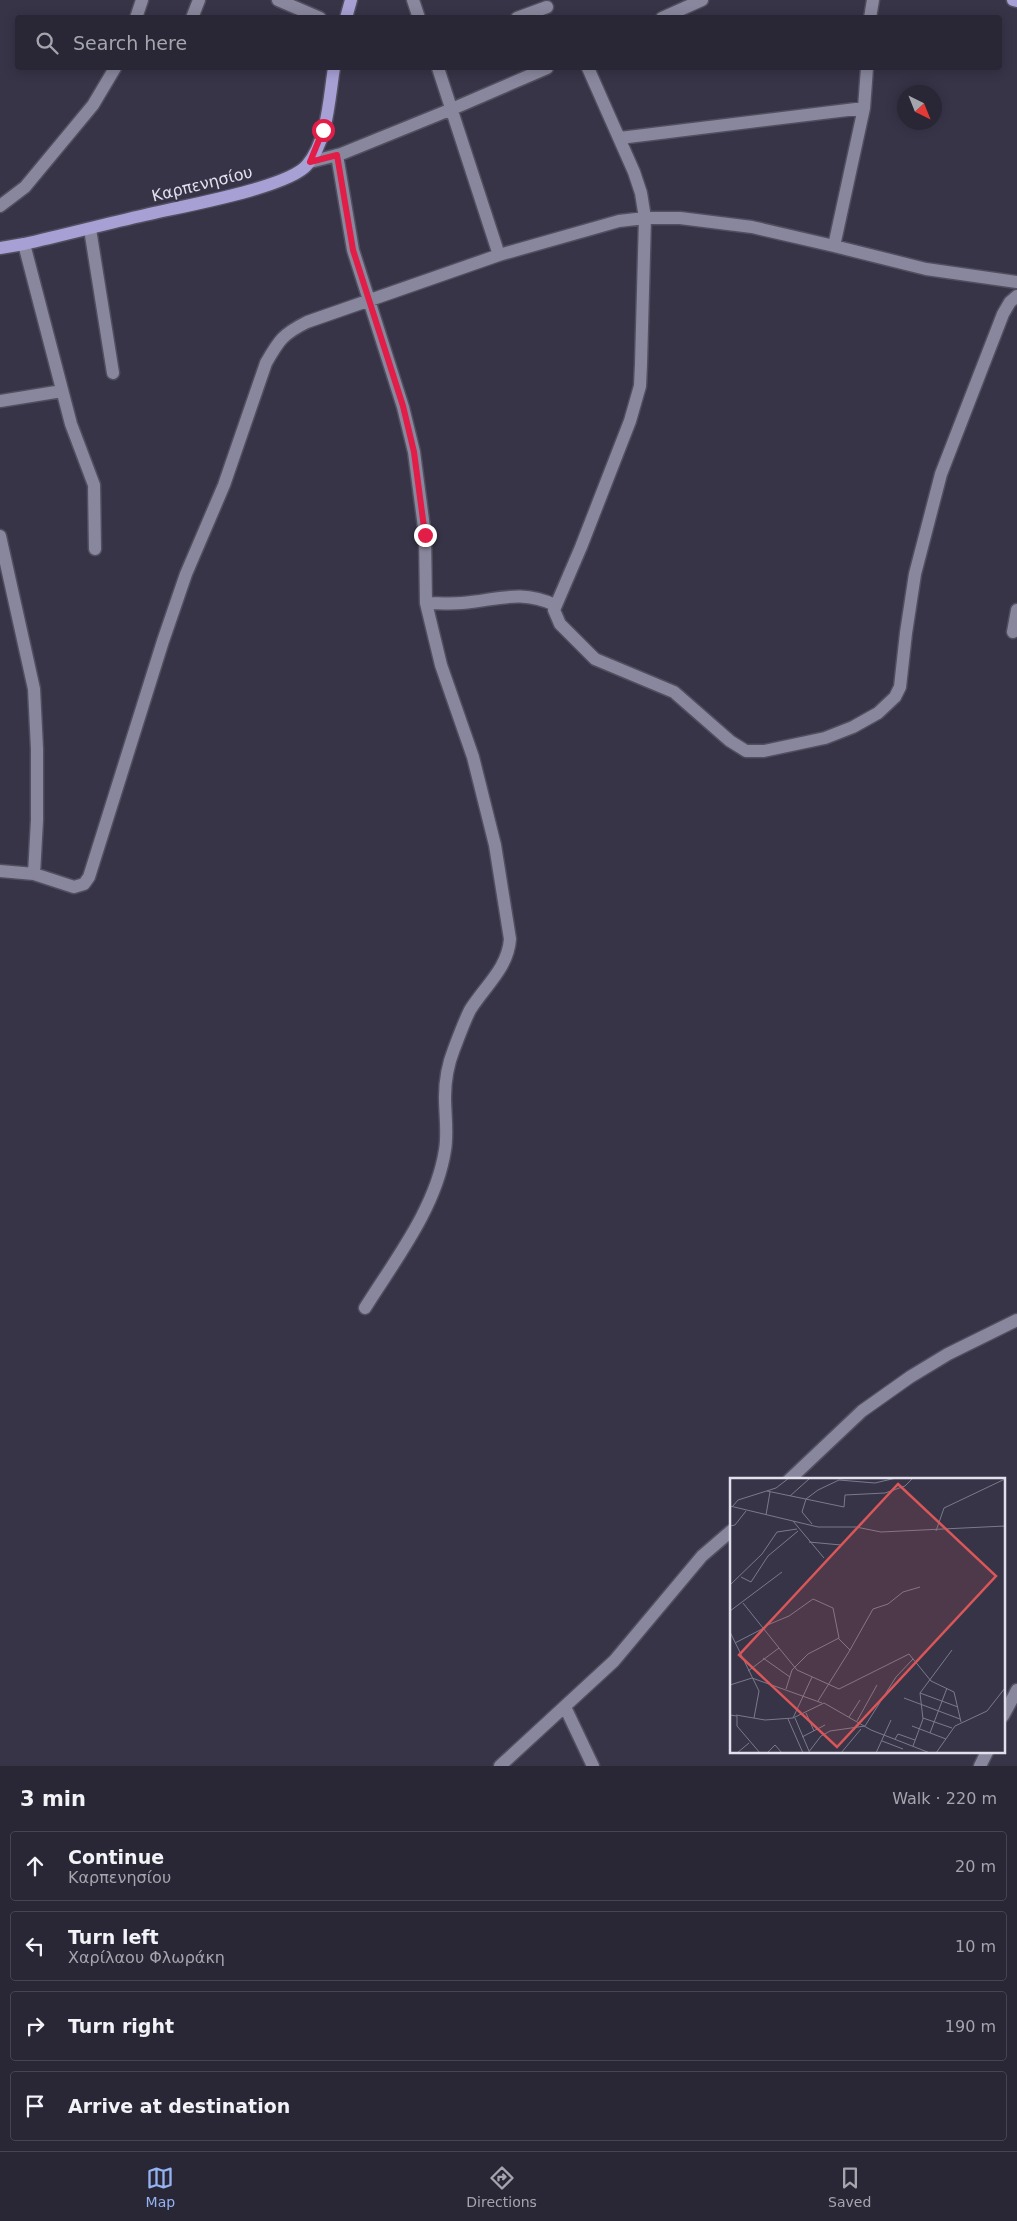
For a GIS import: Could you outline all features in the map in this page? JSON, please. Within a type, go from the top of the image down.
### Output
[{"type":"main road","points":[[347,15],[352,0]]},
{"type":"main road","points":[[1013,0],[1017,2]]},
{"type":"main road","points":[[310,162],[323,130],[334,70]]},
{"type":"main road","name":"Καρπενησίου","points":[[0,248],[90,229],[277,182],[298,173],[310,162]]},
{"type":"street","points":[[137,15],[142,0]]},
{"type":"street","points":[[193,15],[199,0]]},
{"type":"street","points":[[278,0],[313,15]]},
{"type":"street","points":[[413,0],[418,15]]},
{"type":"street","points":[[669,15],[702,0]]},
{"type":"street","points":[[870,15],[873,0]]},
{"type":"street","points":[[525,15],[547,7]]},
{"type":"street","points":[[0,206],[25,187],[50,158],[93,105],[114,70]]},
{"type":"street","points":[[439,70],[499,255]]},
{"type":"street","points":[[310,162],[337,155],[542,70]]},
{"type":"street","points":[[589,70],[620,138],[638,184],[645,218],[640,386],[630,421],[582,547],[555,605],[555,616],[560,624],[595,659],[674,692],[730,741],[746,751],[764,751],[825,738],[853,727],[878,713],[896,697],[900,687],[915,574],[941,474],[1003,314],[1010,302],[1017,296]]},
{"type":"street","points":[[834,246],[864,108],[867,70]]},
{"type":"street","points":[[620,138],[864,108]]},
{"type":"street","points":[[337,155],[353,250],[403,406],[414,452],[425,535],[426,603],[441,665],[473,757],[495,845],[510,938],[509,949],[501,968],[471,1010],[453,1051],[448,1068],[445,1096],[445,1150],[431,1195],[418,1221],[365,1308]]},
{"type":"street","points":[[0,871],[34,874],[74,887],[84,884],[89,877],[180,591],[224,485],[266,363],[276,345],[288,331],[307,322],[499,255],[619,221],[645,218],[680,218],[752,227],[926,269],[1017,282]]},
{"type":"street","points":[[90,229],[113,373]]},
{"type":"street","points":[[24,244],[62,391],[79,448],[94,485],[95,549]]},
{"type":"street","points":[[0,401],[62,391]]},
{"type":"street","points":[[0,536],[34,689],[37,820],[34,874]]},
{"type":"street","points":[[426,603],[460,604],[525,595],[542,598],[555,605]]},
{"type":"street","points":[[1013,632],[1017,610]]},
{"type":"street","points":[[790,1478],[862,1411],[910,1377],[948,1354],[1017,1320]]},
{"type":"street","points":[[500,1766],[614,1661],[702,1556],[730,1532]]},
{"type":"street","points":[[1004,1714],[1017,1690]]},
{"type":"street","points":[[565,1707],[594,1766]]},
{"type":"street","points":[[980,1766],[986,1754]]},
{"type":"route","points":[[323,130],[310,162],[337,155],[348,230],[353,250],[403,406],[414,452],[423,508],[425,535]]}]
